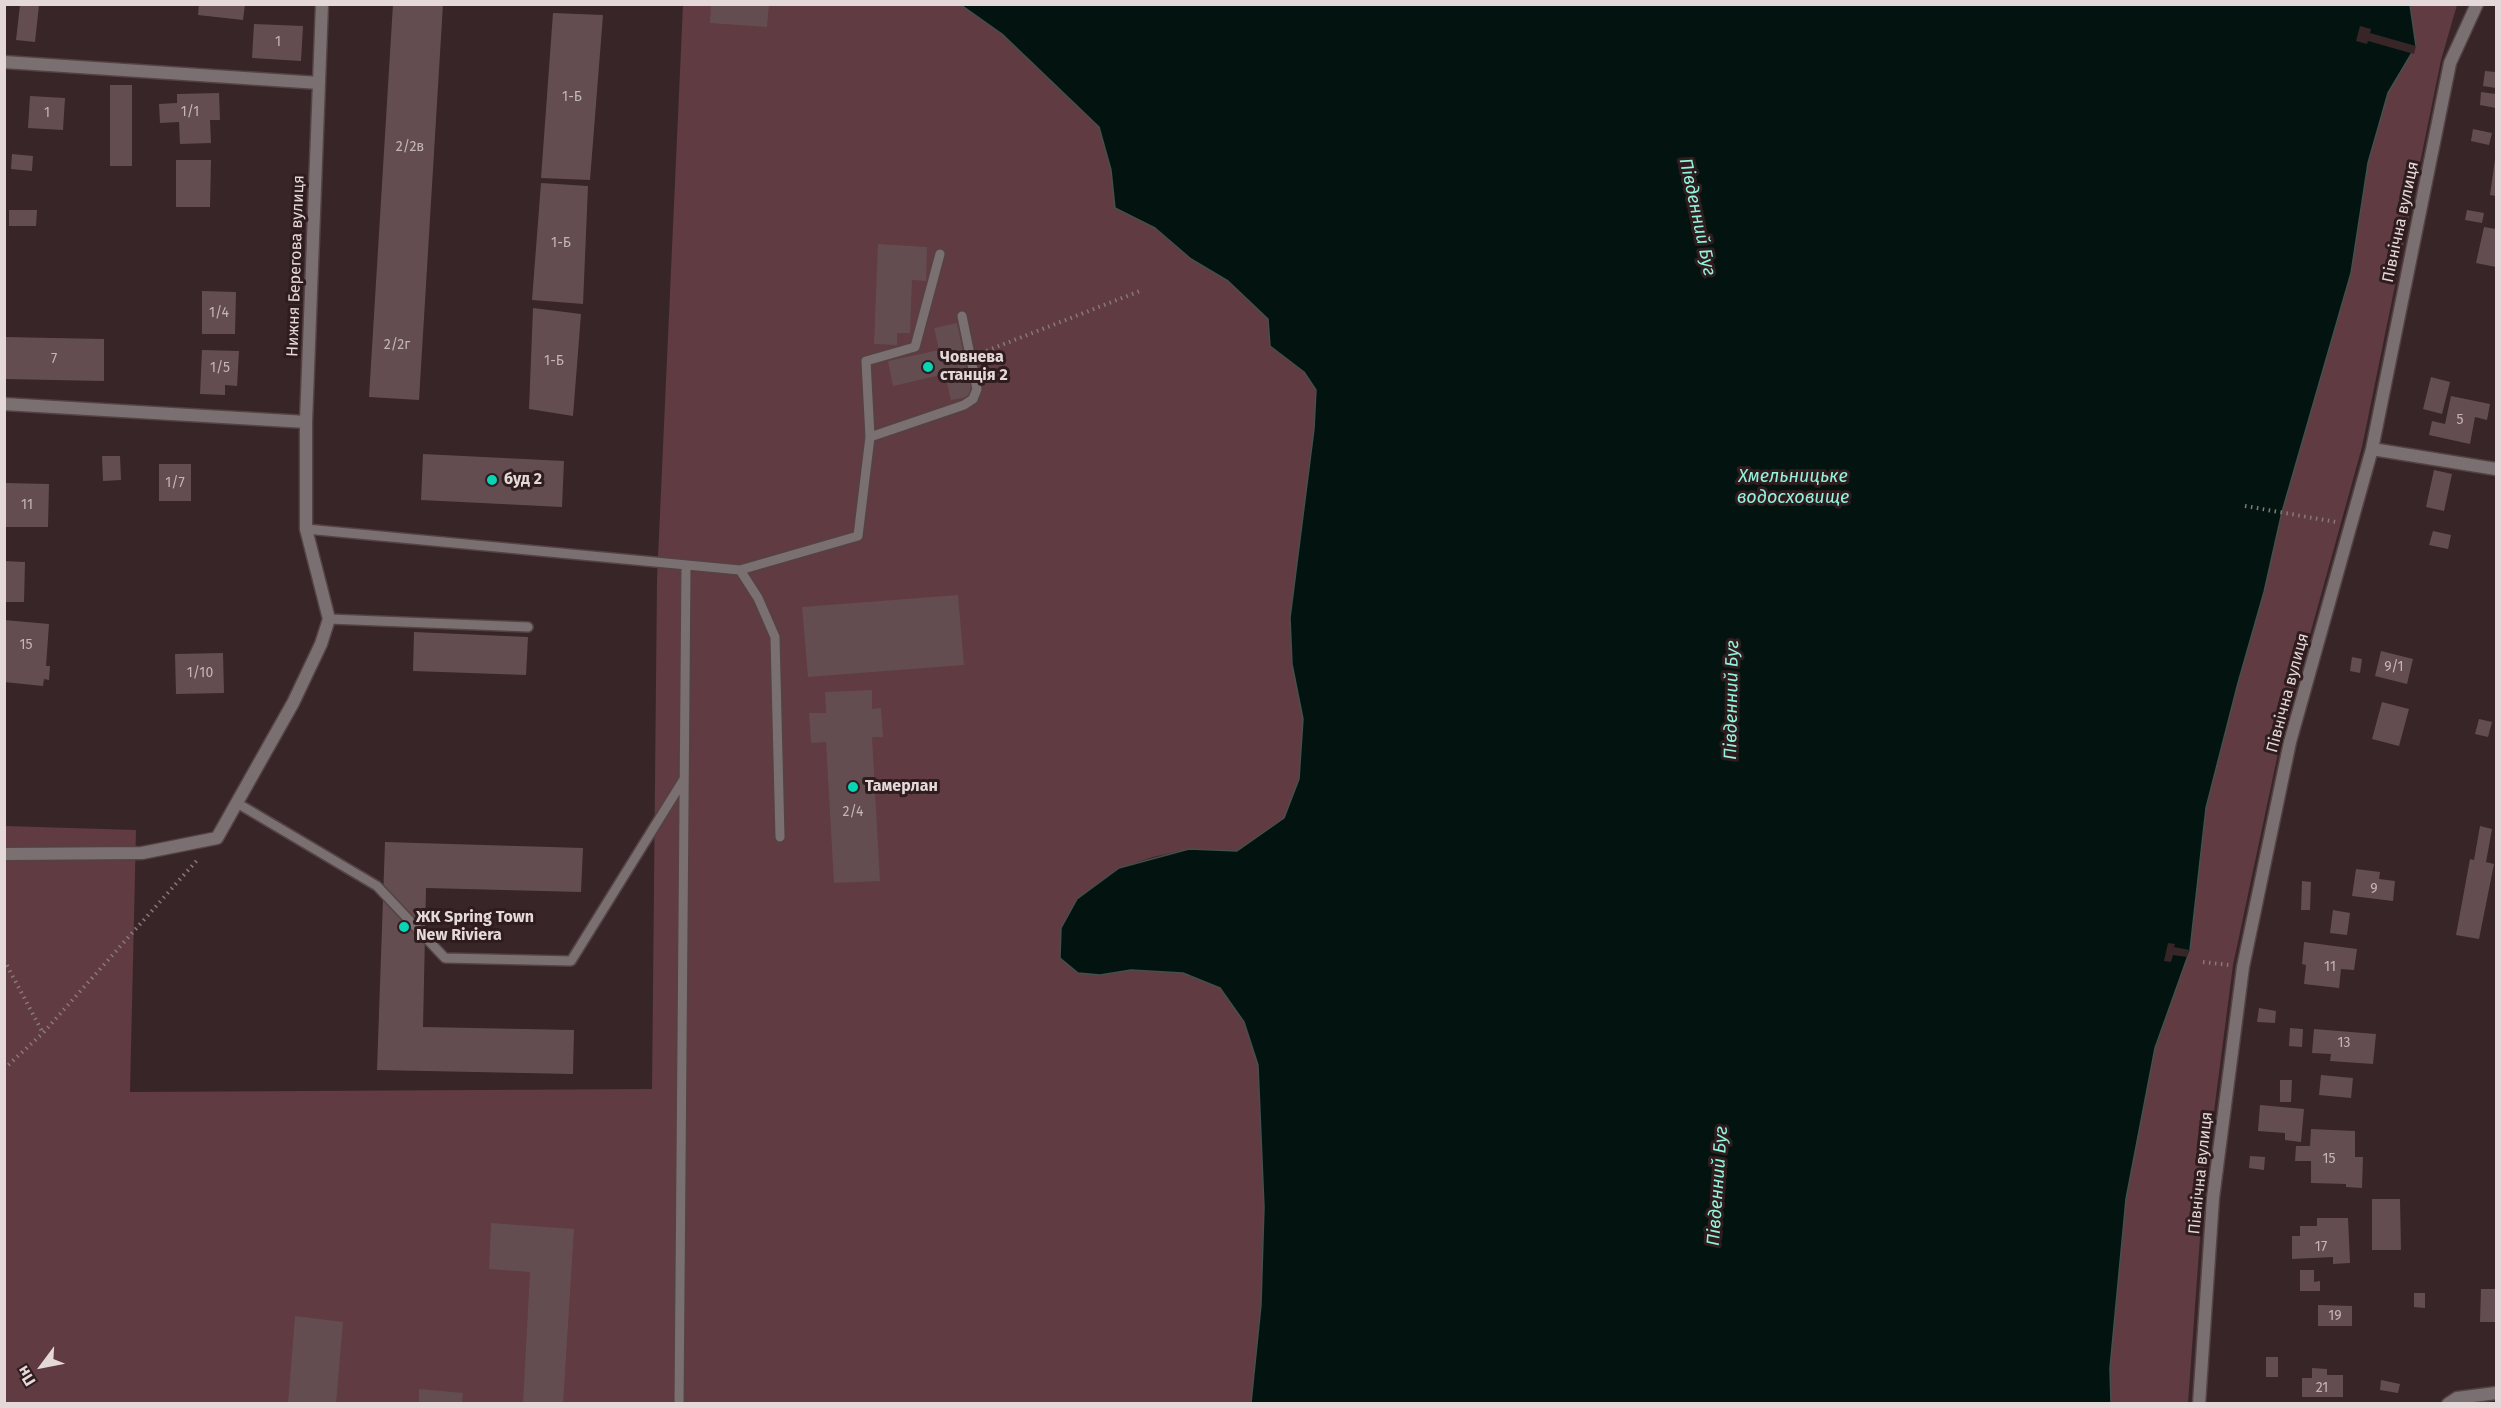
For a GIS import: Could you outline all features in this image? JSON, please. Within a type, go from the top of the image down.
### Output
[{"type":"street","name":"Нижня Берегова вулиця","points":[[322,4],[306,422],[306,529],[329,619]]},
{"type":"street","name":"Північна вулиця","points":[[2199,1404],[2213,1198],[2243,967],[2290,742],[2372,449],[2450,63],[2477,4]]},
{"type":"street","points":[[4,62],[320,83]]},
{"type":"street","points":[[4,404],[306,422]]},
{"type":"street","points":[[2372,449],[2496,469]]},
{"type":"street","points":[[4,854],[142,853],[217,838],[293,703],[321,644],[329,619]]},
{"type":"street","points":[[2448,1404],[2457,1398],[2496,1393]]},
{"type":"lane","points":[[306,529],[740,570],[858,536],[870,437],[866,361],[915,347],[940,254]]},
{"type":"lane","points":[[870,437],[964,405],[973,399],[977,389],[962,316]]},
{"type":"lane","points":[[679,1404],[686,565]]},
{"type":"lane","points":[[740,570],[758,598],[775,637],[780,837]]},
{"type":"lane","points":[[329,619],[528,627]]},
{"type":"lane","points":[[237,803],[377,886],[444,958],[571,961],[685,777]]},
{"type":"path","points":[[970,358],[1140,291]]},
{"type":"path","points":[[2245,506],[2351,525]]},
{"type":"path","points":[[4,1069],[43,1033],[217,838]]},
{"type":"path","points":[[4,960],[43,1033]]},
{"type":"path","points":[[2203,962],[2243,967]]},
{"type":"shaded area","points":[[683,5],[961,5],[1002,34],[1099,127],[1111,170],[1115,208],[1155,228],[1191,259],[1228,281],[1268,319],[1270,346],[1304,372],[1316,390],[1314,429],[1290,618],[1292,664],[1303,719],[1299,779],[1284,819],[1237,851],[1189,849],[1119,868],[1077,899],[1100,975],[1131,970],[1183,973],[1220,988],[1244,1022],[1258,1065],[1264,1207],[1261,1305],[1251,1403],[5,1404],[5,826],[136,830],[130,1092],[652,1089],[657,579]]},
{"type":"shaded area","points":[[2410,5],[2457,5],[2441,60],[2362,447],[2281,739],[2233,965],[2203,1196],[2188,1403],[2111,1404],[2110,1368],[2126,1199],[2155,1048],[2190,950],[2206,808],[2264,592],[2282,512],[2351,273],[2368,163],[2388,93],[2416,46]]},
{"type":"water","name":"Хмельницьке водосховище","points":[[961,5],[2410,5],[2416,46],[2388,93],[2368,163],[2351,273],[2282,512],[2264,592],[2206,808],[2190,950],[2155,1048],[2126,1199],[2110,1368],[2111,1403],[1251,1403],[1261,1305],[1264,1207],[1258,1065],[1244,1022],[1220,988],[1183,973],[1131,970],[1100,975],[1078,973],[1060,958],[1061,928],[1077,899],[1119,868],[1189,849],[1237,851],[1284,818],[1299,779],[1303,719],[1292,664],[1290,618],[1314,429],[1316,390],[1304,372],[1270,346],[1268,319],[1228,281],[1191,259],[1155,228],[1115,208],[1111,170],[1099,127],[1002,34]]},
{"type":"pier","points":[[2360,26],[2371,29],[2370,33],[2416,46],[2414,54],[2368,41],[2367,44],[2356,41]]},
{"type":"pier","points":[[2168,943],[2175,944],[2174,947],[2190,950],[2187,957],[2173,955],[2171,962],[2164,961]]},
{"type":"building","points":[[199,4],[245,4],[243,20],[198,15]]},
{"type":"building","points":[[393,4],[443,4],[419,400],[369,397]]},
{"type":"building","points":[[711,4],[769,4],[767,27],[710,23]]},
{"type":"building","points":[[20,5],[39,5],[35,42],[16,40]]},
{"type":"building","points":[[553,13],[603,15],[590,180],[541,178]]},
{"type":"building","points":[[254,24],[303,26],[301,61],[252,58]]},
{"type":"building","points":[[2485,71],[2496,72],[2496,88],[2483,86]]},
{"type":"building","points":[[110,85],[132,85],[132,166],[110,166]]},
{"type":"building","points":[[2481,92],[2496,94],[2496,108],[2480,105]]},
{"type":"building","points":[[219,93],[220,120],[210,120],[211,143],[180,144],[179,122],[160,123],[159,104],[177,103],[177,94]]},
{"type":"building","points":[[30,96],[65,98],[63,130],[28,128]]},
{"type":"building","points":[[2473,129],[2492,133],[2489,145],[2471,141]]},
{"type":"building","points":[[12,154],[33,156],[32,171],[11,169]]},
{"type":"building","points":[[2496,159],[2496,196],[2490,195]]},
{"type":"building","points":[[176,160],[211,160],[210,207],[176,207]]},
{"type":"building","points":[[541,183],[588,186],[583,304],[532,300]]},
{"type":"building","points":[[9,210],[37,210],[36,226],[9,226]]},
{"type":"building","points":[[2467,210],[2484,213],[2482,223],[2465,220]]},
{"type":"building","points":[[2484,227],[2496,229],[2496,267],[2476,263]]},
{"type":"building","points":[[878,244],[927,247],[926,281],[912,280],[910,333],[897,333],[897,345],[874,344]]},
{"type":"building","points":[[202,291],[236,292],[235,334],[202,334]]},
{"type":"building","points":[[533,308],[581,314],[573,416],[529,409]]},
{"type":"building","name":"Човнева станція 2","points":[[957,323],[973,396],[951,400],[945,374],[893,386],[888,361],[939,350],[934,328]]},
{"type":"building","points":[[4,337],[104,339],[104,381],[4,379]]},
{"type":"building","points":[[202,350],[239,351],[237,386],[225,385],[225,395],[200,394]]},
{"type":"building","points":[[2431,377],[2450,382],[2442,414],[2423,409]]},
{"type":"building","points":[[2451,396],[2490,404],[2487,420],[2475,417],[2470,444],[2429,435],[2432,421],[2445,424]]},
{"type":"building","name":"буд 2","points":[[423,454],[564,461],[562,507],[421,500]]},
{"type":"building","points":[[102,456],[120,456],[121,480],[103,481]]},
{"type":"building","points":[[159,464],[191,464],[191,501],[159,501]]},
{"type":"building","points":[[2434,470],[2452,474],[2444,511],[2426,507]]},
{"type":"building","points":[[5,483],[49,484],[48,527],[5,527]]},
{"type":"building","points":[[2433,531],[2451,535],[2448,549],[2429,545]]},
{"type":"building","points":[[4,561],[25,562],[24,602],[4,602]]},
{"type":"building","points":[[958,595],[964,665],[808,677],[802,607]]},
{"type":"building","points":[[4,620],[49,624],[46,666],[50,666],[49,680],[44,679],[43,686],[4,682]]},
{"type":"building","points":[[414,632],[528,637],[526,675],[413,671]]},
{"type":"building","points":[[2381,651],[2413,659],[2407,684],[2375,676]]},
{"type":"building","points":[[223,653],[224,693],[176,694],[175,654]]},
{"type":"building","points":[[2352,657],[2362,659],[2360,673],[2350,671]]},
{"type":"building","points":[[872,690],[872,709],[881,708],[883,737],[872,737],[880,881],[834,883],[826,742],[811,743],[809,713],[826,713],[825,692]]},
{"type":"building","points":[[2382,702],[2409,709],[2399,746],[2372,739]]},
{"type":"building","points":[[2479,719],[2492,722],[2488,737],[2475,734]]},
{"type":"building","points":[[2480,826],[2492,829],[2486,862],[2494,864],[2479,939],[2456,935],[2470,859],[2474,860]]},
{"type":"building","name":"ЖК Spring Town New Riviera","points":[[385,842],[583,848],[581,892],[426,888],[423,1027],[574,1030],[573,1074],[377,1070]]},
{"type":"building","points":[[2356,869],[2380,872],[2379,879],[2395,881],[2393,901],[2352,896]]},
{"type":"building","points":[[2302,881],[2311,882],[2310,910],[2301,910]]},
{"type":"building","points":[[2333,910],[2350,913],[2347,935],[2330,933]]},
{"type":"building","points":[[2304,942],[2357,949],[2354,970],[2341,969],[2339,988],[2304,984],[2306,965],[2302,964]]},
{"type":"building","points":[[2259,1008],[2276,1011],[2275,1023],[2257,1022]]},
{"type":"building","points":[[2290,1028],[2303,1029],[2302,1047],[2289,1046]]},
{"type":"building","points":[[2314,1029],[2376,1034],[2373,1064],[2330,1061],[2331,1054],[2312,1053]]},
{"type":"building","points":[[2321,1075],[2353,1078],[2351,1098],[2319,1095]]},
{"type":"building","points":[[2280,1080],[2292,1080],[2291,1102],[2280,1102]]},
{"type":"building","points":[[2260,1105],[2304,1109],[2301,1142],[2285,1140],[2285,1133],[2258,1131]]},
{"type":"building","points":[[2311,1129],[2355,1131],[2355,1157],[2363,1157],[2362,1188],[2346,1187],[2346,1184],[2311,1183],[2311,1161],[2295,1161],[2296,1146],[2310,1146]]},
{"type":"building","points":[[2250,1156],[2265,1157],[2264,1170],[2249,1168]]},
{"type":"building","points":[[2372,1199],[2400,1199],[2401,1250],[2372,1250]]},
{"type":"building","points":[[2317,1218],[2348,1218],[2350,1263],[2333,1264],[2333,1257],[2292,1259],[2292,1236],[2300,1236],[2300,1226],[2317,1226]]},
{"type":"building","points":[[491,1223],[574,1229],[563,1404],[523,1404],[530,1272],[489,1269]]},
{"type":"building","points":[[2300,1270],[2314,1270],[2314,1282],[2320,1281],[2320,1291],[2300,1291]]},
{"type":"building","points":[[2481,1289],[2496,1289],[2496,1322],[2480,1322]]},
{"type":"building","points":[[2414,1293],[2425,1293],[2425,1308],[2414,1307]]},
{"type":"building","points":[[2318,1305],[2352,1306],[2352,1326],[2318,1326]]},
{"type":"building","points":[[295,1316],[343,1322],[336,1404],[288,1404]]},
{"type":"building","points":[[2266,1357],[2278,1357],[2278,1377],[2266,1377]]},
{"type":"building","points":[[2312,1368],[2327,1369],[2327,1375],[2343,1375],[2343,1397],[2302,1397],[2302,1378],[2312,1378]]},
{"type":"building","points":[[2381,1380],[2400,1384],[2398,1393],[2380,1390]]},
{"type":"building","points":[[419,1389],[463,1393],[462,1404],[419,1404]]},
{"type":"place","name":"Човнева станція 2","points":[[928,367]]},
{"type":"place","name":"буд 2","points":[[492,480]]},
{"type":"place","name":"Тамерлан","points":[[853,787]]},
{"type":"place","name":"ЖК Spring Town New Riviera","points":[[404,927]]},
{"type":"water label","name":"Південний Буг","points":[[1697,217]]},
{"type":"water label","name":"Південний Буг","points":[[1732,700]]},
{"type":"water label","name":"Південний Буг","points":[[1718,1186]]}]
